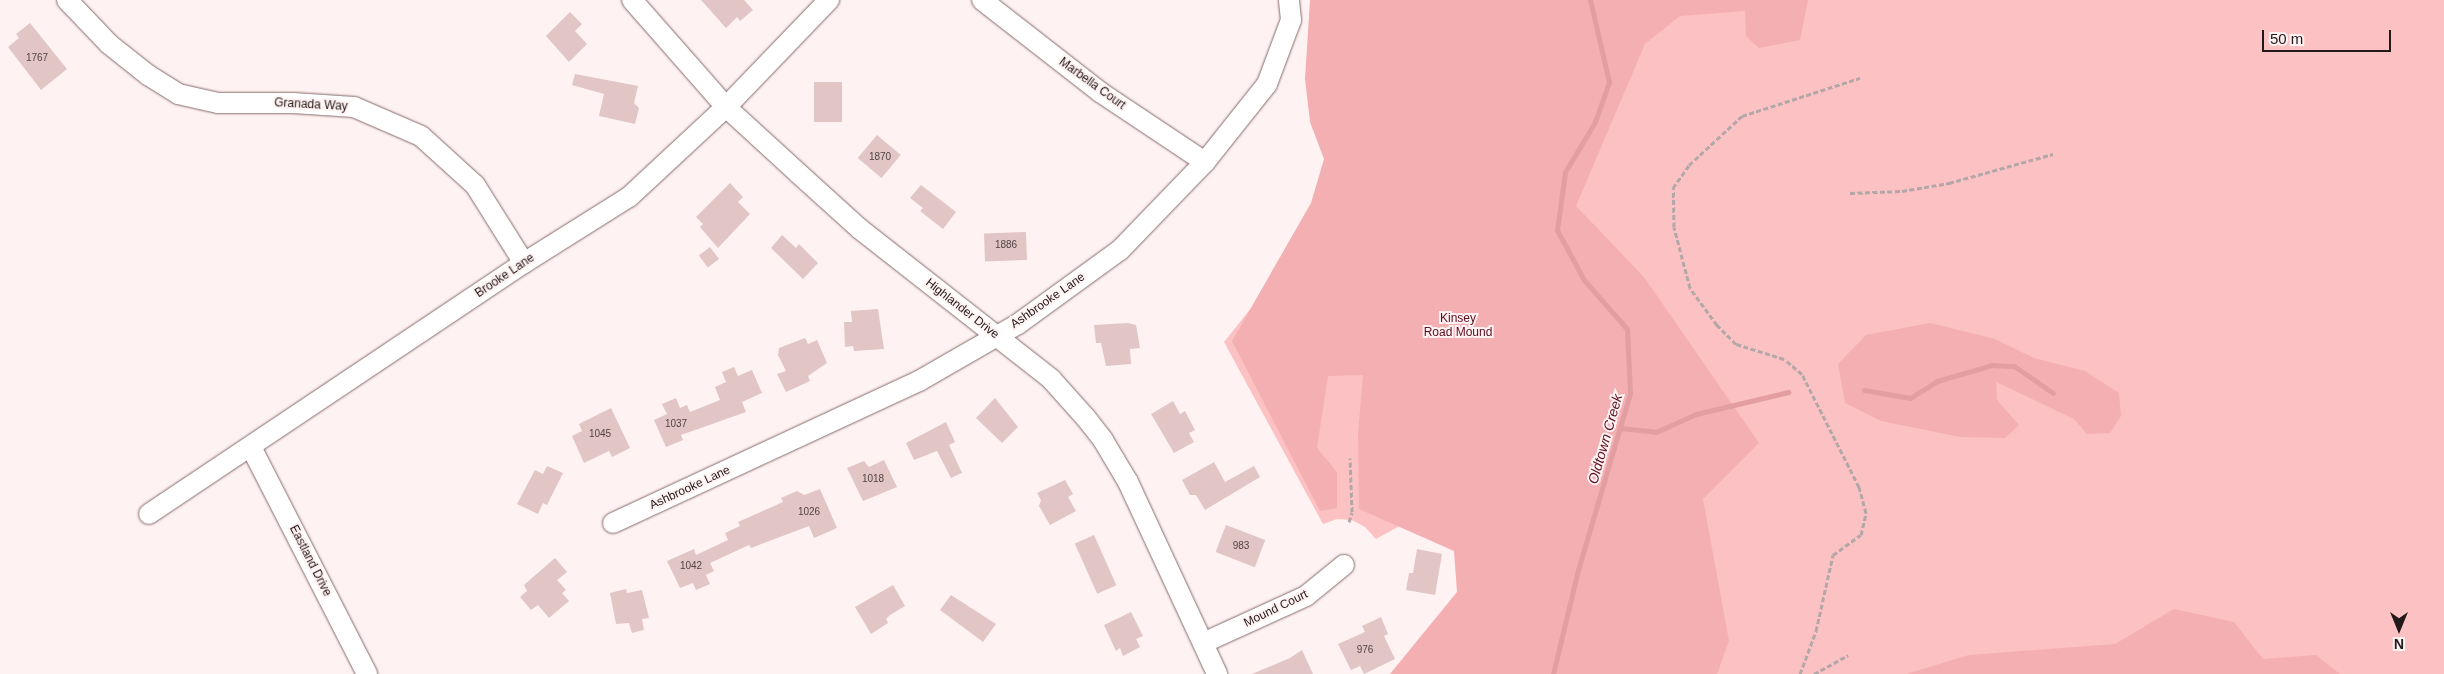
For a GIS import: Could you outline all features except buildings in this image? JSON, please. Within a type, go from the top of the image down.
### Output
[{"type":"street","name":"Granada Way","points":[[67,0],[109,44],[148,76],[178,94],[218,103],[293,103],[354,107],[421,136],[475,186],[524,263]]},
{"type":"street","name":"Highlander Drive","points":[[632,0],[726,107],[860,229],[1051,379],[1103,440],[1128,482],[1217,674]]},
{"type":"street","name":"Brooke Lane","points":[[149,514],[252,449],[524,263],[629,197],[726,107],[829,0]]},
{"type":"street","name":"Marbella Court","points":[[982,0],[1100,92],[1205,162]]},
{"type":"street","name":"Ashbrooke Lane","points":[[613,523],[911,385],[998,336],[1120,250],[1154,218],[1205,162],[1267,84],[1291,20],[1289,0]]},
{"type":"street","name":"Eastland Drive","points":[[252,449],[367,674]]},
{"type":"street","name":"Mound Court","points":[[1202,643],[1306,596],[1344,566]]},
{"type":"path","points":[[1800,674],[1816,631],[1833,555],[1861,535],[1866,513],[1858,487],[1802,374],[1784,359],[1736,344],[1717,325],[1690,288],[1674,227],[1673,188],[1689,164],[1742,116],[1860,78]]},
{"type":"path","points":[[1850,193],[1902,191],[1949,183],[2053,154]]},
{"type":"path","points":[[1349,522],[1352,512],[1350,458]]},
{"type":"path","points":[[1814,674],[1848,654]]},
{"type":"green space","name":"Kinsey Road Mound","points":[[1310,0],[1808,0],[1800,40],[1759,48],[1746,36],[1745,11],[1680,16],[1645,44],[1576,206],[1644,277],[1759,443],[1703,499],[1729,641],[1717,674],[1390,674],[1457,592],[1454,551],[1359,509],[1358,434],[1363,375],[1328,376],[1317,448],[1337,472],[1337,508],[1320,511],[1232,341],[1311,203],[1324,159],[1310,122],[1305,79]]},
{"type":"green space","name":"Kinsey Road Mound","points":[[1640,0],[2444,0],[2444,674],[1605,674],[1450,498],[1376,539],[1365,527],[1352,520],[1337,519],[1323,524],[1224,342],[1371,158]]},
{"type":"green space","points":[[1930,323],[1995,339],[2034,358],[2085,371],[2119,393],[2121,416],[2110,433],[2087,434],[2074,419],[1996,382],[1997,400],[2019,425],[2005,438],[1960,437],[1881,421],[1845,403],[1838,364],[1866,335]]},
{"type":"green space","points":[[2174,609],[2234,622],[2263,659],[2316,655],[2340,674],[1906,674],[1969,655],[2115,644]]},
{"type":"waterway","name":"Oldtown Creek","points":[[1553,674],[1578,570],[1630,393],[1627,329],[1584,280],[1557,230],[1565,172],[1595,122],[1609,82],[1590,0]]},
{"type":"waterway","points":[[1864,390],[1910,398],[1937,381],[1992,365],[2014,366],[2053,393]]},
{"type":"waterway","points":[[1620,428],[1656,432],[1696,414],[1788,392]]}]
